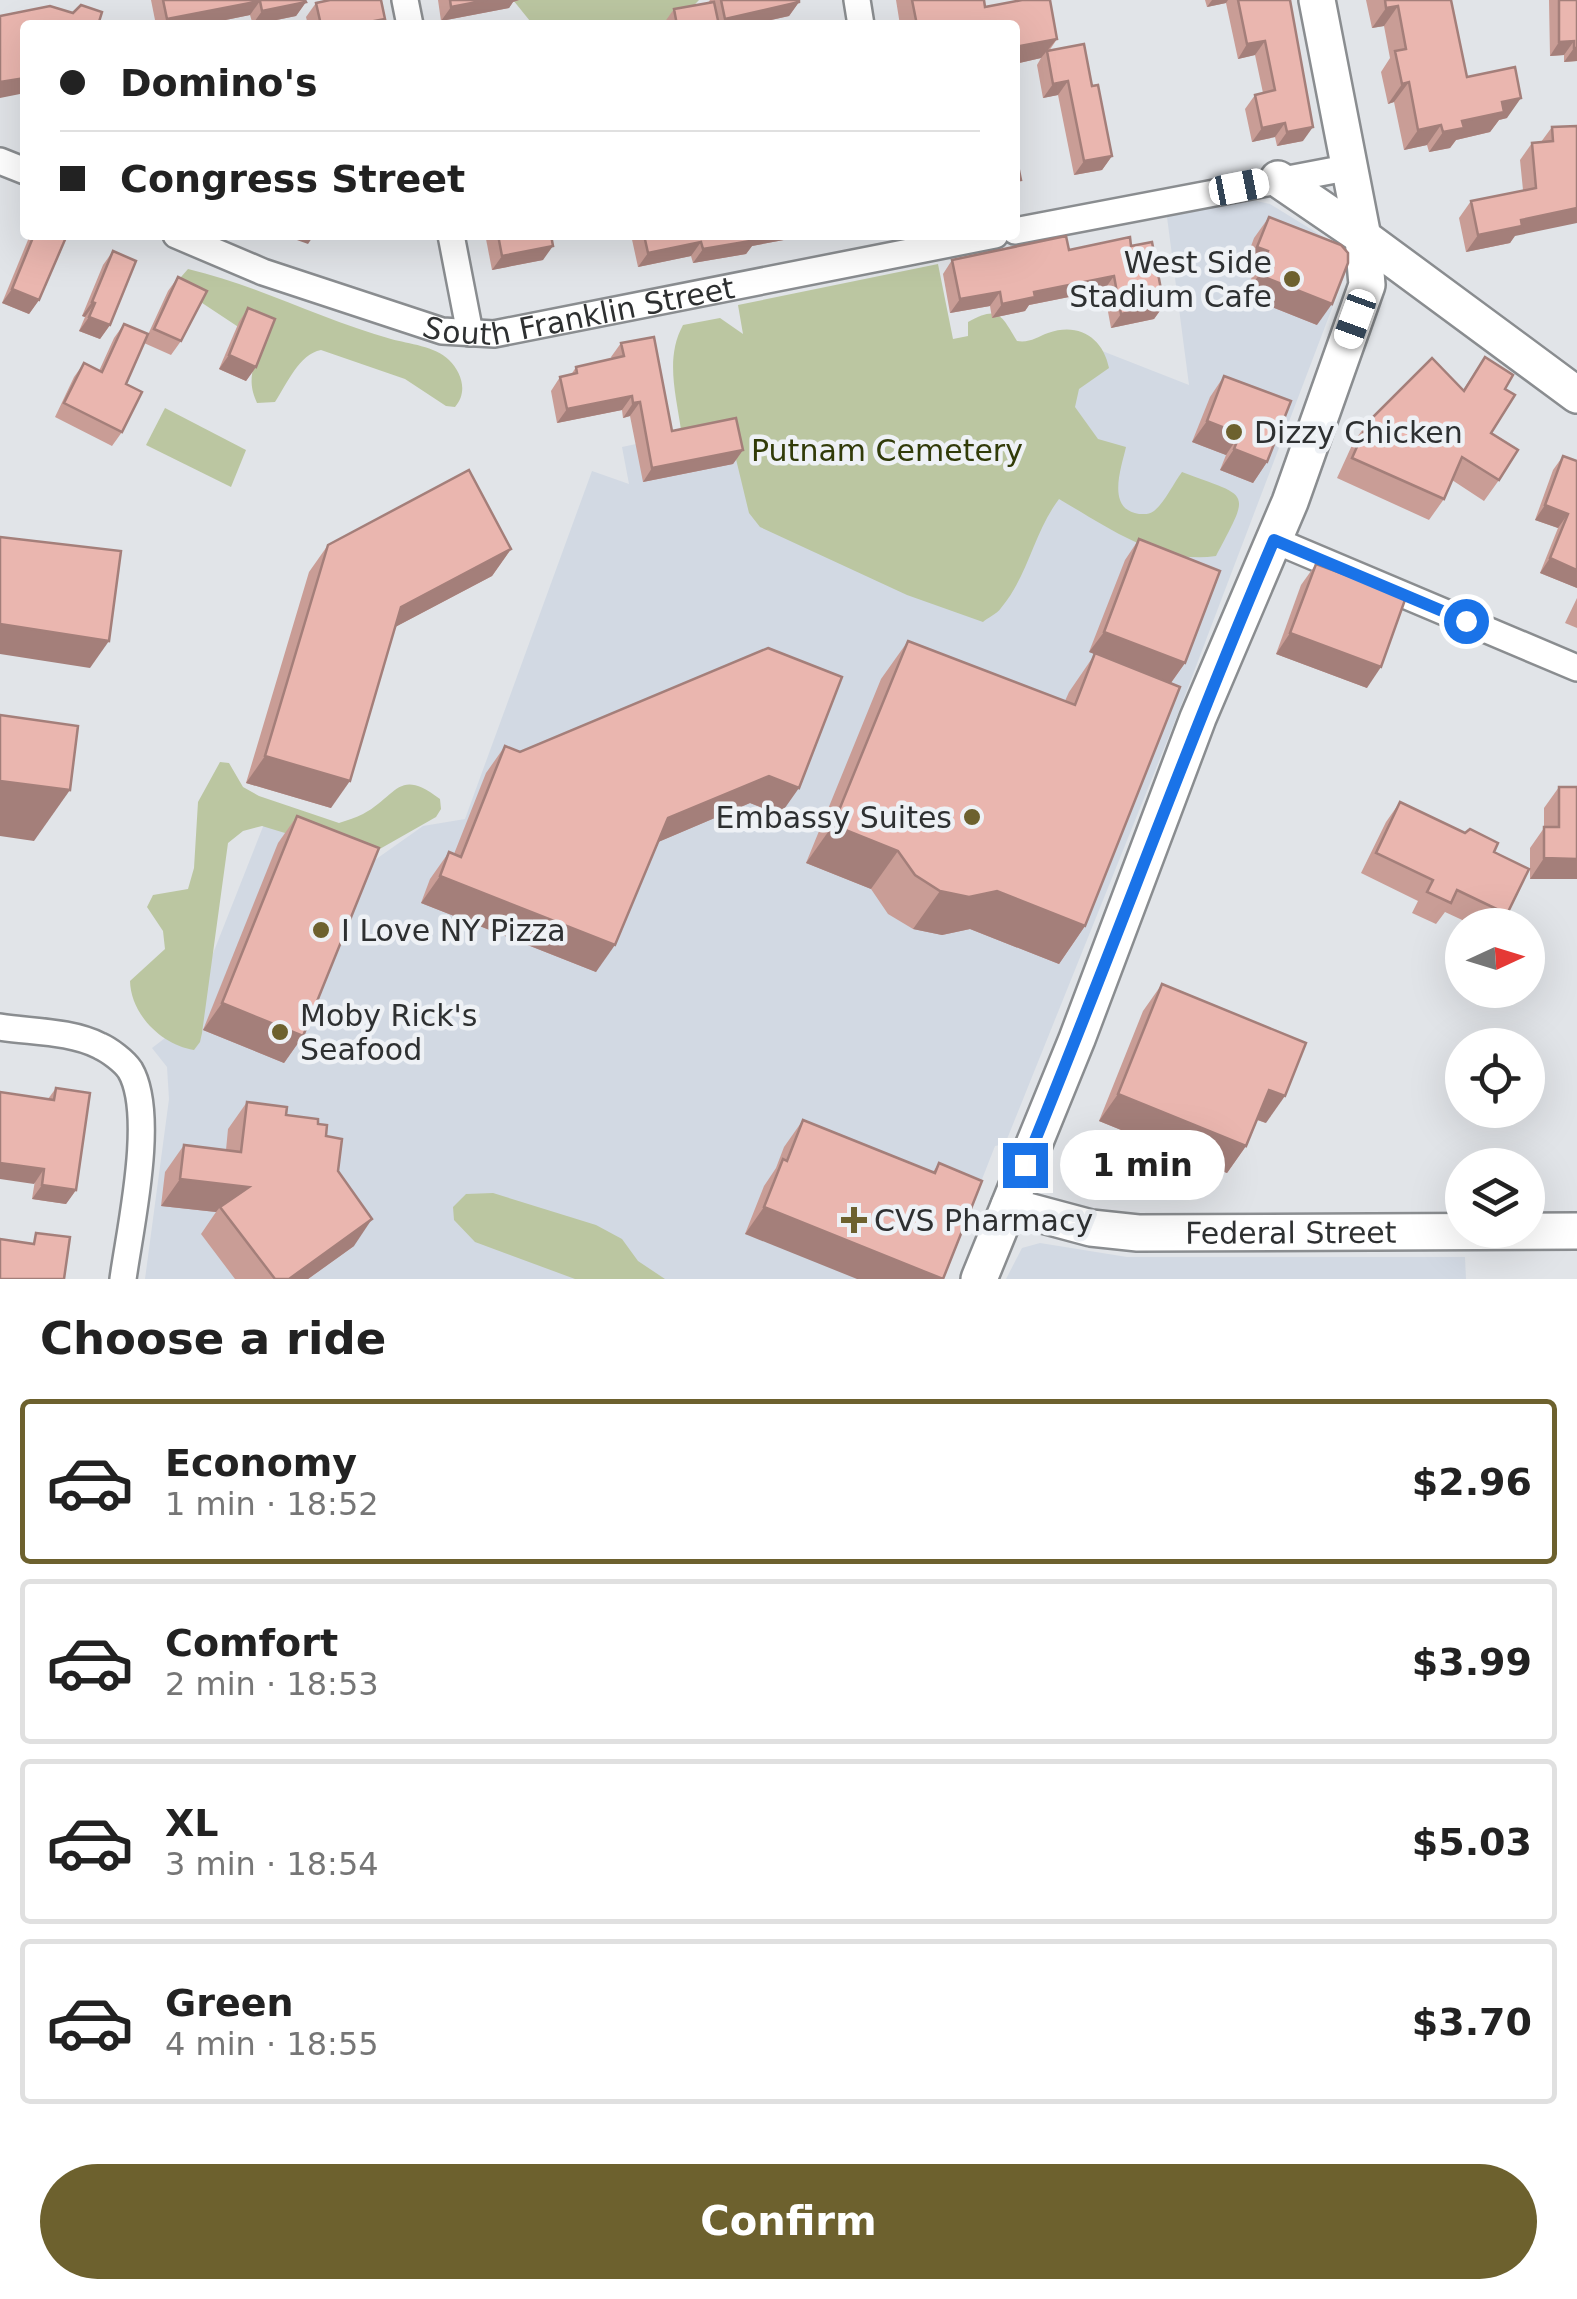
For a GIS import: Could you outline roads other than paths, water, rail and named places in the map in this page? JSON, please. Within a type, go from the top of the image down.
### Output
[{"type":"street","points":[[979,1279],[1077,1039],[1198,718],[1274,540],[1367,285],[1363,238],[1317,0]]},
{"type":"street","points":[[1020,230],[1350,167]]},
{"type":"street","points":[[1278,179],[1577,395]]},
{"type":"street","name":"South Franklin Street","points":[[188,240],[263,272],[442,330],[470,334],[494,334],[903,244],[944,240]]},
{"type":"street","points":[[452,240],[470,334]]},
{"type":"street","points":[[1274,540],[1577,668]]},
{"type":"street","points":[[0,1028],[79,1038],[101,1046],[130,1070],[140,1106],[141,1141],[123,1279]]},
{"type":"street","name":"Federal Street","points":[[1009,1206],[1091,1228],[1138,1233],[1577,1231]]},
{"type":"place","name":"West Side Stadium Cafe","points":[[1292,279]]},
{"type":"place","name":"Dizzy Chicken","points":[[1234,432]]},
{"type":"place","name":"Embassy Suites","points":[[972,817]]},
{"type":"place","name":"I Love NY Pizza","points":[[321,930]]},
{"type":"place","name":"Moby Rick's Seafood","points":[[280,1032]]},
{"type":"place","name":"CVS Pharmacy","points":[[854,1220]]},
{"type":"park label","name":"Putnam Cemetery","points":[[887,450]]}]
